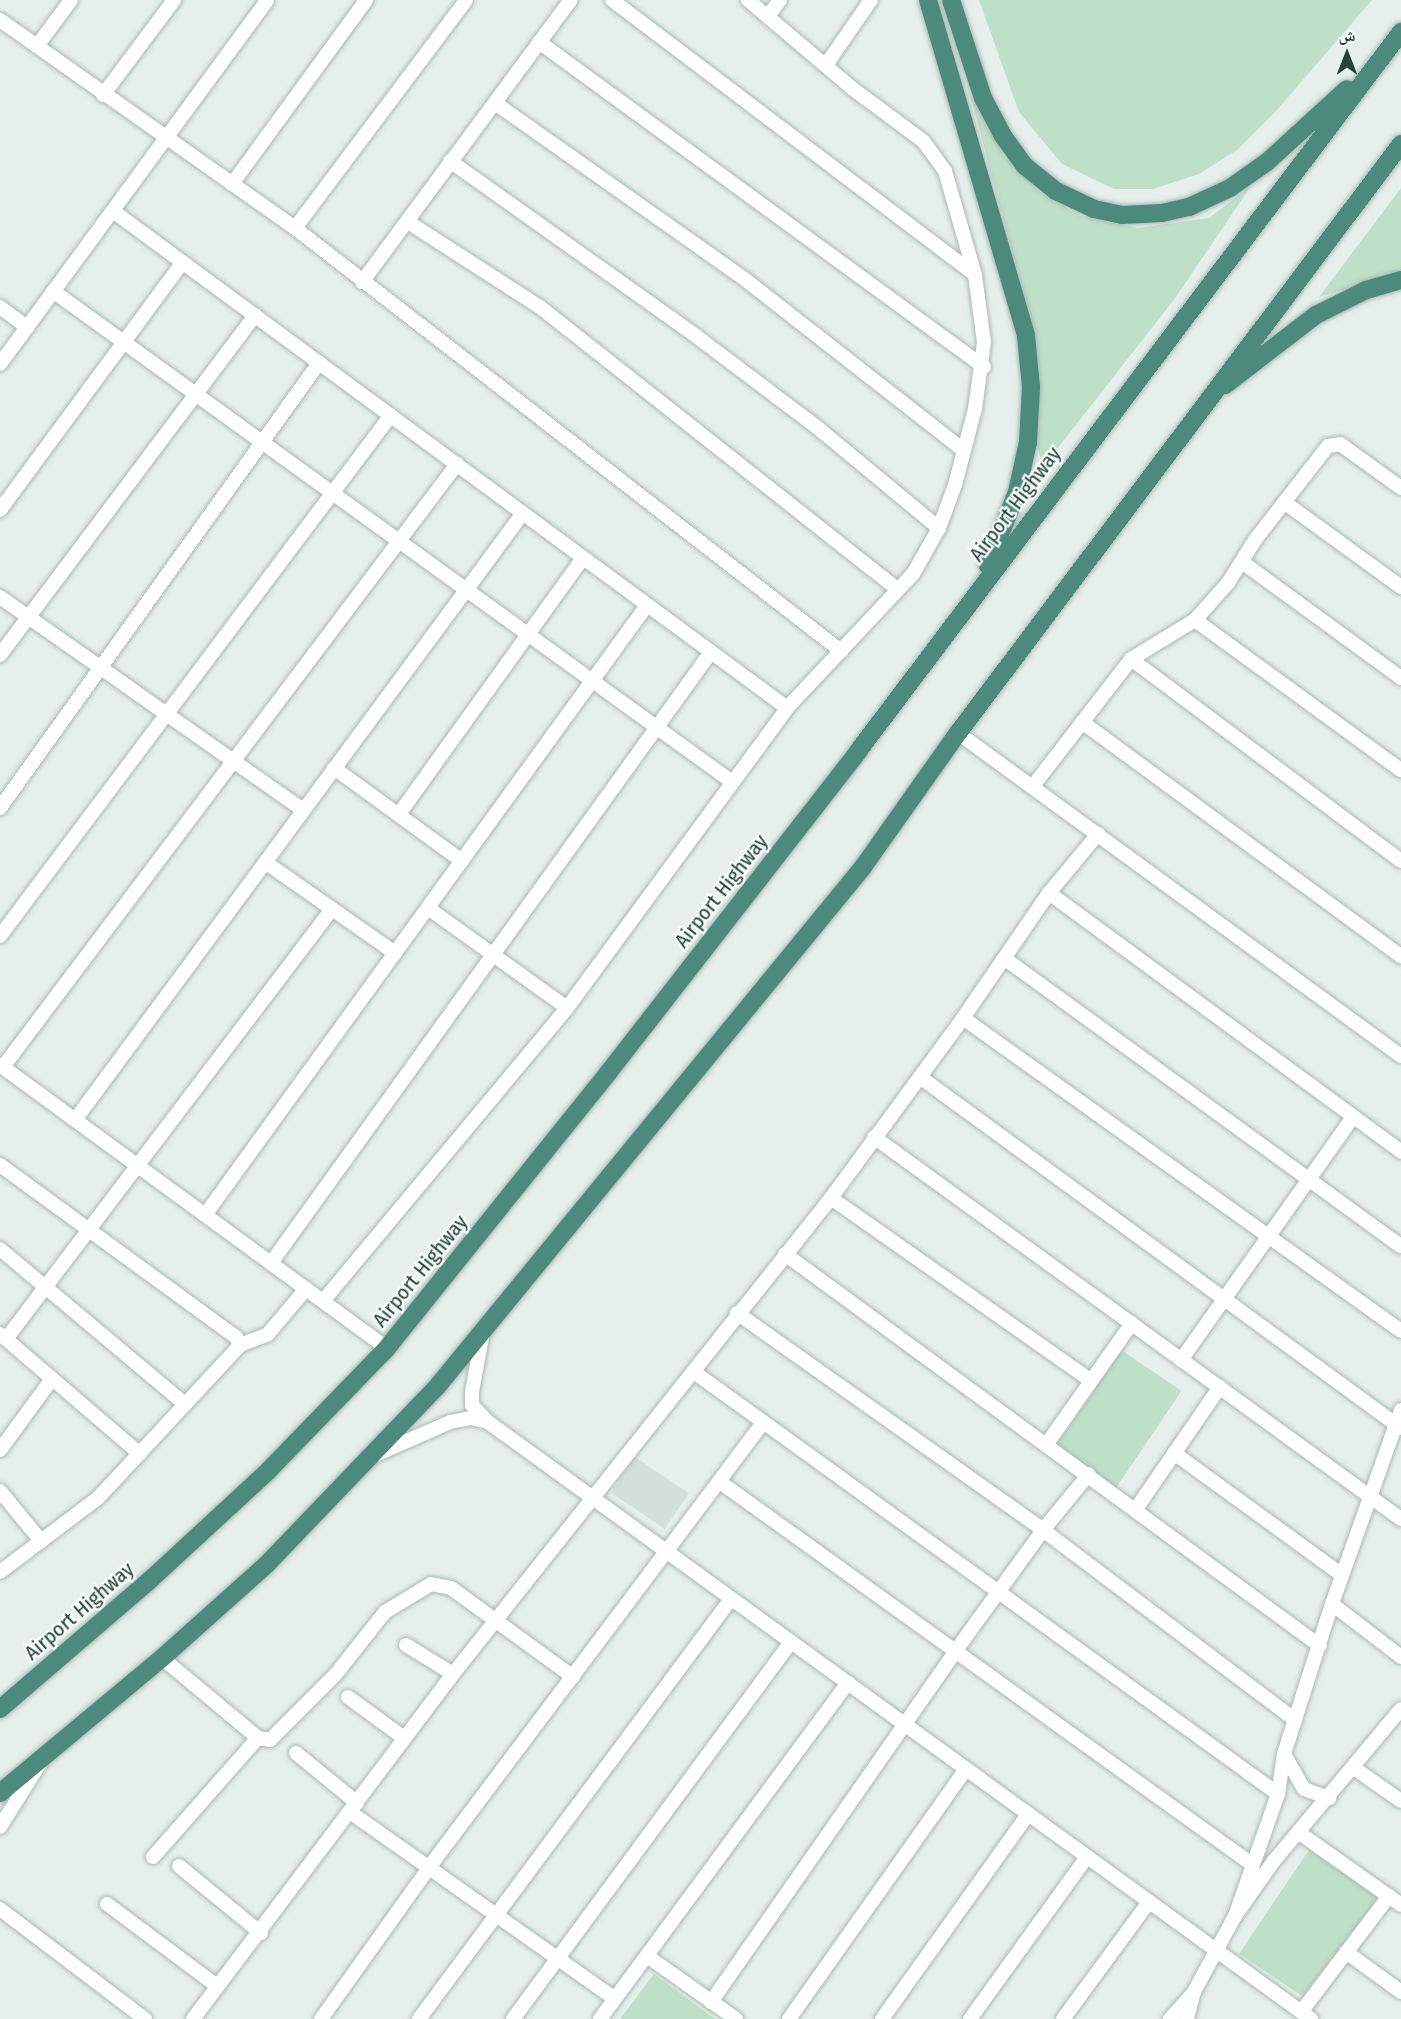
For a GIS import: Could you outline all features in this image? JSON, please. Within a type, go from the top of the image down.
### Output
[{"type":"highway","points":[[928,0],[1026,336],[1031,387],[1028,442],[1017,492],[976,594]]},
{"type":"highway","points":[[951,0],[983,98],[1025,166],[1056,191],[1094,209],[1122,215],[1162,213],[1189,207],[1230,188],[1267,162],[1376,64]]},
{"type":"highway","name":"Airport Highway","points":[[0,1709],[150,1580],[268,1471],[387,1348],[608,1073],[976,594],[1401,32]]},
{"type":"highway","points":[[0,1793],[162,1659],[267,1564],[436,1388],[484,1327],[608,1183],[863,867],[958,733],[1401,144]]},
{"type":"highway","points":[[1207,399],[1316,315],[1366,290],[1401,280]]},
{"type":"street","points":[[37,46],[71,0]]},
{"type":"street","points":[[103,95],[174,0]]},
{"type":"street","points":[[0,364],[267,0]]},
{"type":"street","points":[[232,184],[366,0]]},
{"type":"street","points":[[295,228],[466,0]]},
{"type":"street","points":[[362,282],[408,222],[450,160],[571,0]]},
{"type":"street","points":[[612,0],[975,275]]},
{"type":"street","points":[[323,1301],[567,1008],[731,781],[787,708],[913,573],[939,528],[963,450],[984,367],[975,275],[959,214],[936,157],[923,141],[748,0]]},
{"type":"street","points":[[768,16],[780,0]]},
{"type":"street","points":[[826,64],[871,0]]},
{"type":"street","points":[[0,20],[103,95],[295,228],[841,651]]},
{"type":"street","points":[[539,42],[984,367]]},
{"type":"street","points":[[495,103],[747,281],[963,450]]},
{"type":"street","points":[[450,160],[762,386],[939,528]]},
{"type":"street","points":[[112,211],[787,708]]},
{"type":"street","points":[[408,222],[540,307],[897,589]]},
{"type":"street","points":[[0,510],[183,262]]},
{"type":"street","points":[[53,291],[731,781]]},
{"type":"street","points":[[0,307],[27,327]]},
{"type":"street","points":[[0,655],[255,315]]},
{"type":"street","points":[[0,808],[319,363]]},
{"type":"street","points":[[0,936],[390,416]]},
{"type":"street","points":[[1033,786],[1131,659],[1195,620],[1242,562],[1284,502],[1333,443],[1340,444],[1400,485]]},
{"type":"street","points":[[387,1348],[2,1066],[457,464]]},
{"type":"street","points":[[1284,502],[1401,587]]},
{"type":"street","points":[[75,1120],[523,513]]},
{"type":"street","points":[[399,814],[583,558]]},
{"type":"street","points":[[1242,562],[1401,678]]},
{"type":"street","points":[[0,597],[102,666],[303,810]]},
{"type":"street","points":[[205,1215],[647,605]]},
{"type":"street","points":[[1195,620],[1401,770]]},
{"type":"street","points":[[271,1263],[711,652]]},
{"type":"street","points":[[1131,659],[1401,861]]},
{"type":"street","points":[[1082,722],[1401,956]]},
{"type":"street","points":[[958,733],[1401,1056]]},
{"type":"street","points":[[334,768],[462,861]]},
{"type":"street","points":[[193,2019],[261,1932],[453,1674],[694,1372],[737,1312],[831,1198],[963,1018],[1049,893],[1098,834]]},
{"type":"street","points":[[265,862],[395,953]]},
{"type":"street","points":[[1049,893],[1401,1152]]},
{"type":"street","points":[[428,908],[567,1008]]},
{"type":"street","points":[[141,1454],[3,1337],[46,1286],[332,909]]},
{"type":"street","points":[[1004,958],[1308,1176],[1401,1246]]},
{"type":"street","points":[[963,1018],[1270,1234],[1401,1331]]},
{"type":"street","points":[[920,1077],[1398,1426]]},
{"type":"street","points":[[1181,1360],[1308,1176],[1353,1117]]},
{"type":"street","points":[[874,1137],[1401,1519]]},
{"type":"street","points":[[0,1166],[236,1337],[240,1345]]},
{"type":"street","points":[[831,1198],[1091,1381]]},
{"type":"street","points":[[0,1249],[185,1404]]},
{"type":"street","points":[[784,1254],[1089,1474],[1320,1646]]},
{"type":"street","points":[[0,1572],[98,1498],[240,1345],[268,1334],[306,1289]]},
{"type":"street","points":[[737,1312],[1043,1530],[1295,1720]]},
{"type":"street","points":[[1046,1445],[1132,1323]]},
{"type":"street","points":[[484,1327],[472,1392],[472,1405],[488,1422],[1306,2015],[1346,1953],[1389,1896]]},
{"type":"street","points":[[694,1372],[762,1424],[1278,1794]]},
{"type":"street","points":[[0,1450],[52,1379]]},
{"type":"street","points":[[1136,1509],[1220,1387]]},
{"type":"street","points":[[1235,1916],[1278,1794],[1284,1754],[1332,1604],[1398,1426],[1401,1410]]},
{"type":"street","points":[[372,1456],[450,1422],[471,1418],[488,1422]]},
{"type":"street","points":[[321,2019],[430,1866],[762,1424]]},
{"type":"street","points":[[1174,1453],[1342,1575]]},
{"type":"street","points":[[711,2002],[907,1726],[957,1649],[1000,1593],[1043,1530],[1089,1474]]},
{"type":"street","points":[[720,1482],[957,1649],[1253,1865]]},
{"type":"street","points":[[0,1491],[41,1541]]},
{"type":"street","points":[[162,1659],[258,1738],[270,1740],[336,1674],[385,1612],[420,1588],[444,1585],[497,1619],[573,1677]]},
{"type":"street","points":[[419,2019],[732,1599]]},
{"type":"street","points":[[1332,1604],[1401,1657]]},
{"type":"street","points":[[513,2019],[790,1641]]},
{"type":"street","points":[[406,1645],[453,1674]]},
{"type":"street","points":[[600,2019],[848,1683]]},
{"type":"street","points":[[348,1697],[404,1738]]},
{"type":"street","points":[[1187,2019],[1194,1992],[1235,1916],[1298,1832],[1400,1714]]},
{"type":"street","points":[[153,1857],[258,1738]]},
{"type":"street","points":[[296,1753],[354,1808],[494,1916],[615,1999]]},
{"type":"street","points":[[1284,1754],[1304,1789],[1329,1798]]},
{"type":"street","points":[[0,1827],[45,1756]]},
{"type":"street","points":[[1354,1768],[1401,1801]]},
{"type":"street","points":[[789,2019],[966,1769]]},
{"type":"street","points":[[882,2019],[1028,1814]]},
{"type":"street","points":[[1298,1832],[1401,1905]]},
{"type":"street","points":[[970,2019],[1088,1857]]},
{"type":"street","points":[[179,1866],[261,1932]]},
{"type":"street","points":[[1063,2019],[1149,1902]]},
{"type":"street","points":[[107,1904],[217,1986]]},
{"type":"street","points":[[0,1909],[145,2019]]},
{"type":"street","points":[[1346,1953],[1401,1992]]},
{"type":"street","points":[[646,1956],[736,2019]]},
{"type":"street","points":[[1170,2019],[1194,1992]]},
{"type":"shaded area","points":[[635,1457],[689,1493],[665,1529],[611,1493]]},
{"type":"green space","points":[[979,0],[1372,0],[1276,111],[1237,150],[1199,174],[1153,189],[1114,189],[1062,164],[1019,112]]},
{"type":"green space","points":[[970,95],[1004,156],[1039,192],[1081,216],[1138,228],[1209,218],[1251,186],[1176,297],[1043,467],[1037,446],[1039,372],[1030,318]]},
{"type":"green space","points":[[1401,188],[1401,272],[1319,297]]},
{"type":"green space","points":[[1121,1350],[1182,1391],[1115,1489],[1054,1449]]},
{"type":"green space","points":[[1309,1850],[1379,1897],[1309,2001],[1239,1954]]},
{"type":"green space","points":[[654,1974],[715,2019],[620,2019]]}]
